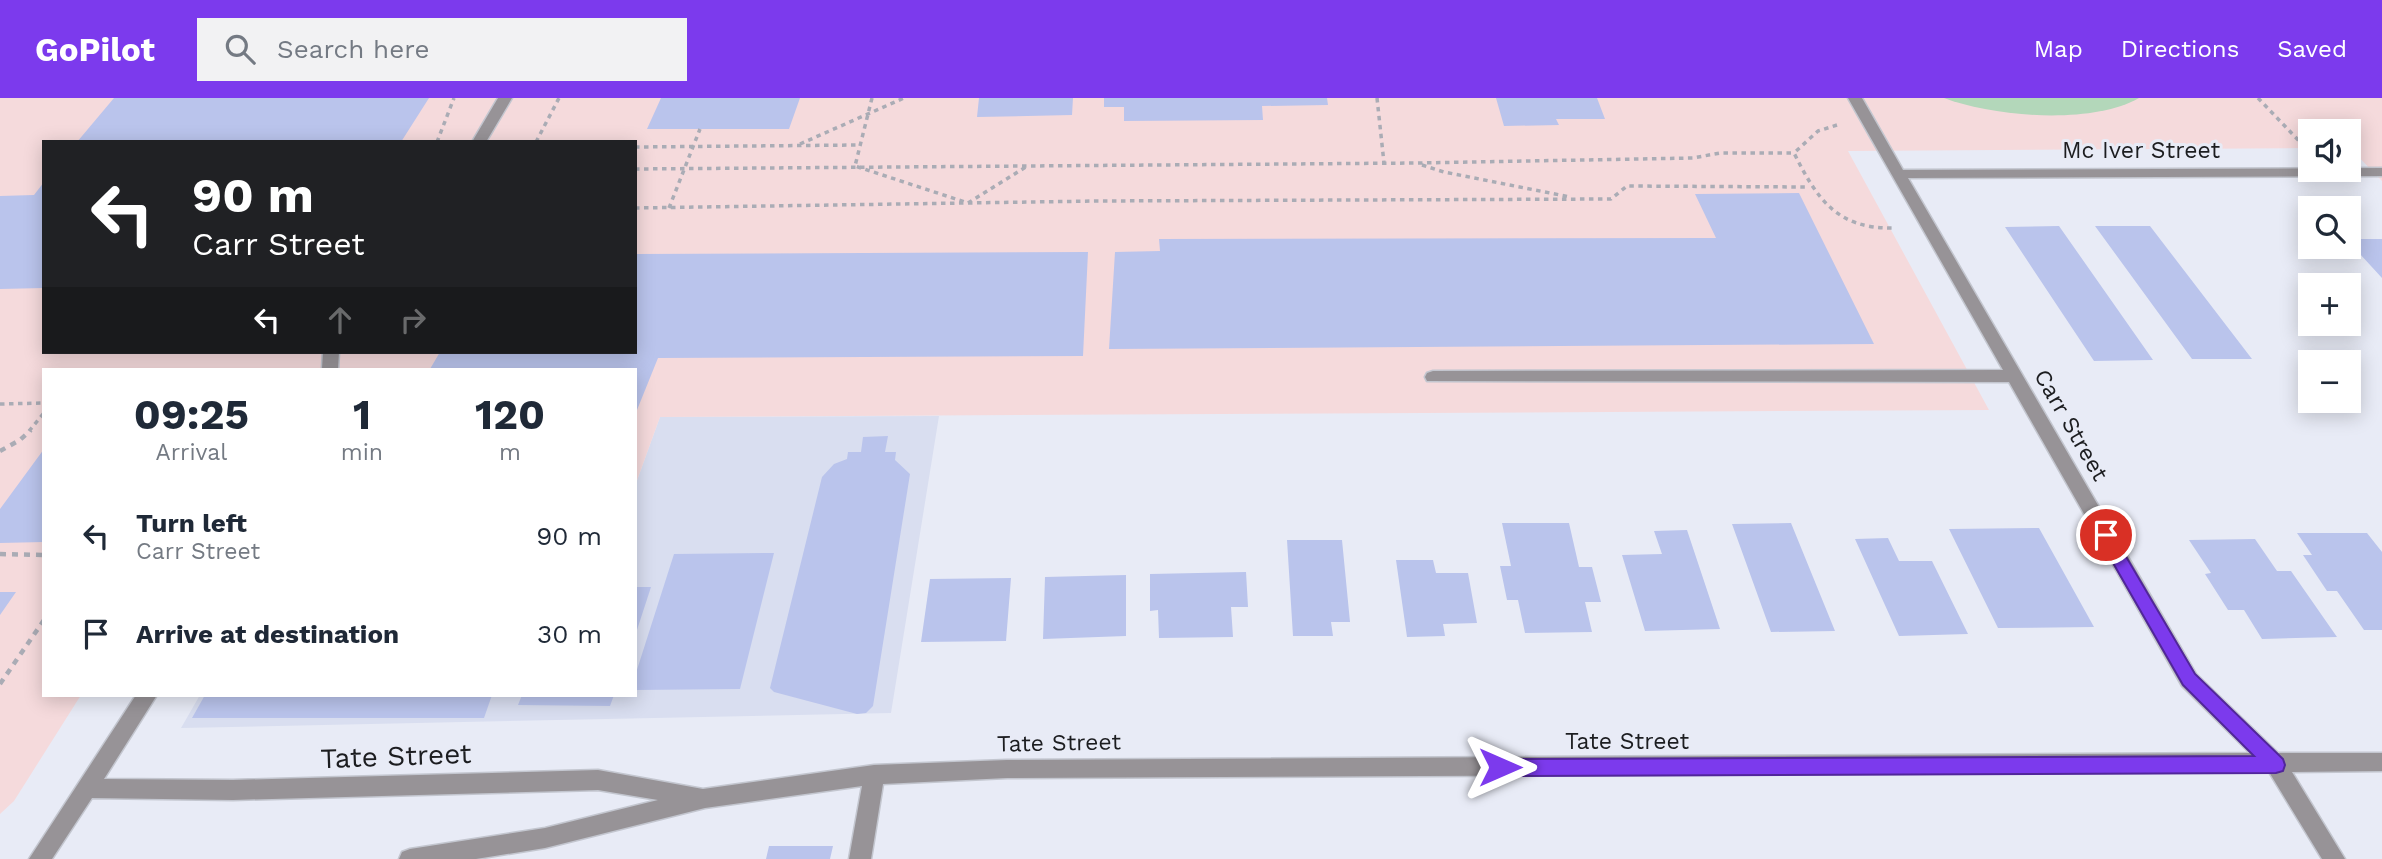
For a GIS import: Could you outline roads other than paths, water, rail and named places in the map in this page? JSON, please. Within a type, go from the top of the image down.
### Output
[{"type":"street","points":[[480,140],[505,98]]},
{"type":"street","name":"Carr Street","points":[[1855,98],[2189,680],[2276,765],[2333,859]]},
{"type":"street","name":"Mc Iver Street","points":[[1900,174],[2382,172]]},
{"type":"street","points":[[1433,377],[2015,376]]},
{"type":"street","points":[[40,859],[146,697]]},
{"type":"street","name":"Tate Street","points":[[410,859],[545,838],[705,798],[874,775],[1007,769],[2276,765],[2382,762]]},
{"type":"street","points":[[860,859],[874,775]]},
{"type":"street","name":"Tate Street","points":[[88,788],[233,790],[598,780],[705,798]]}]
